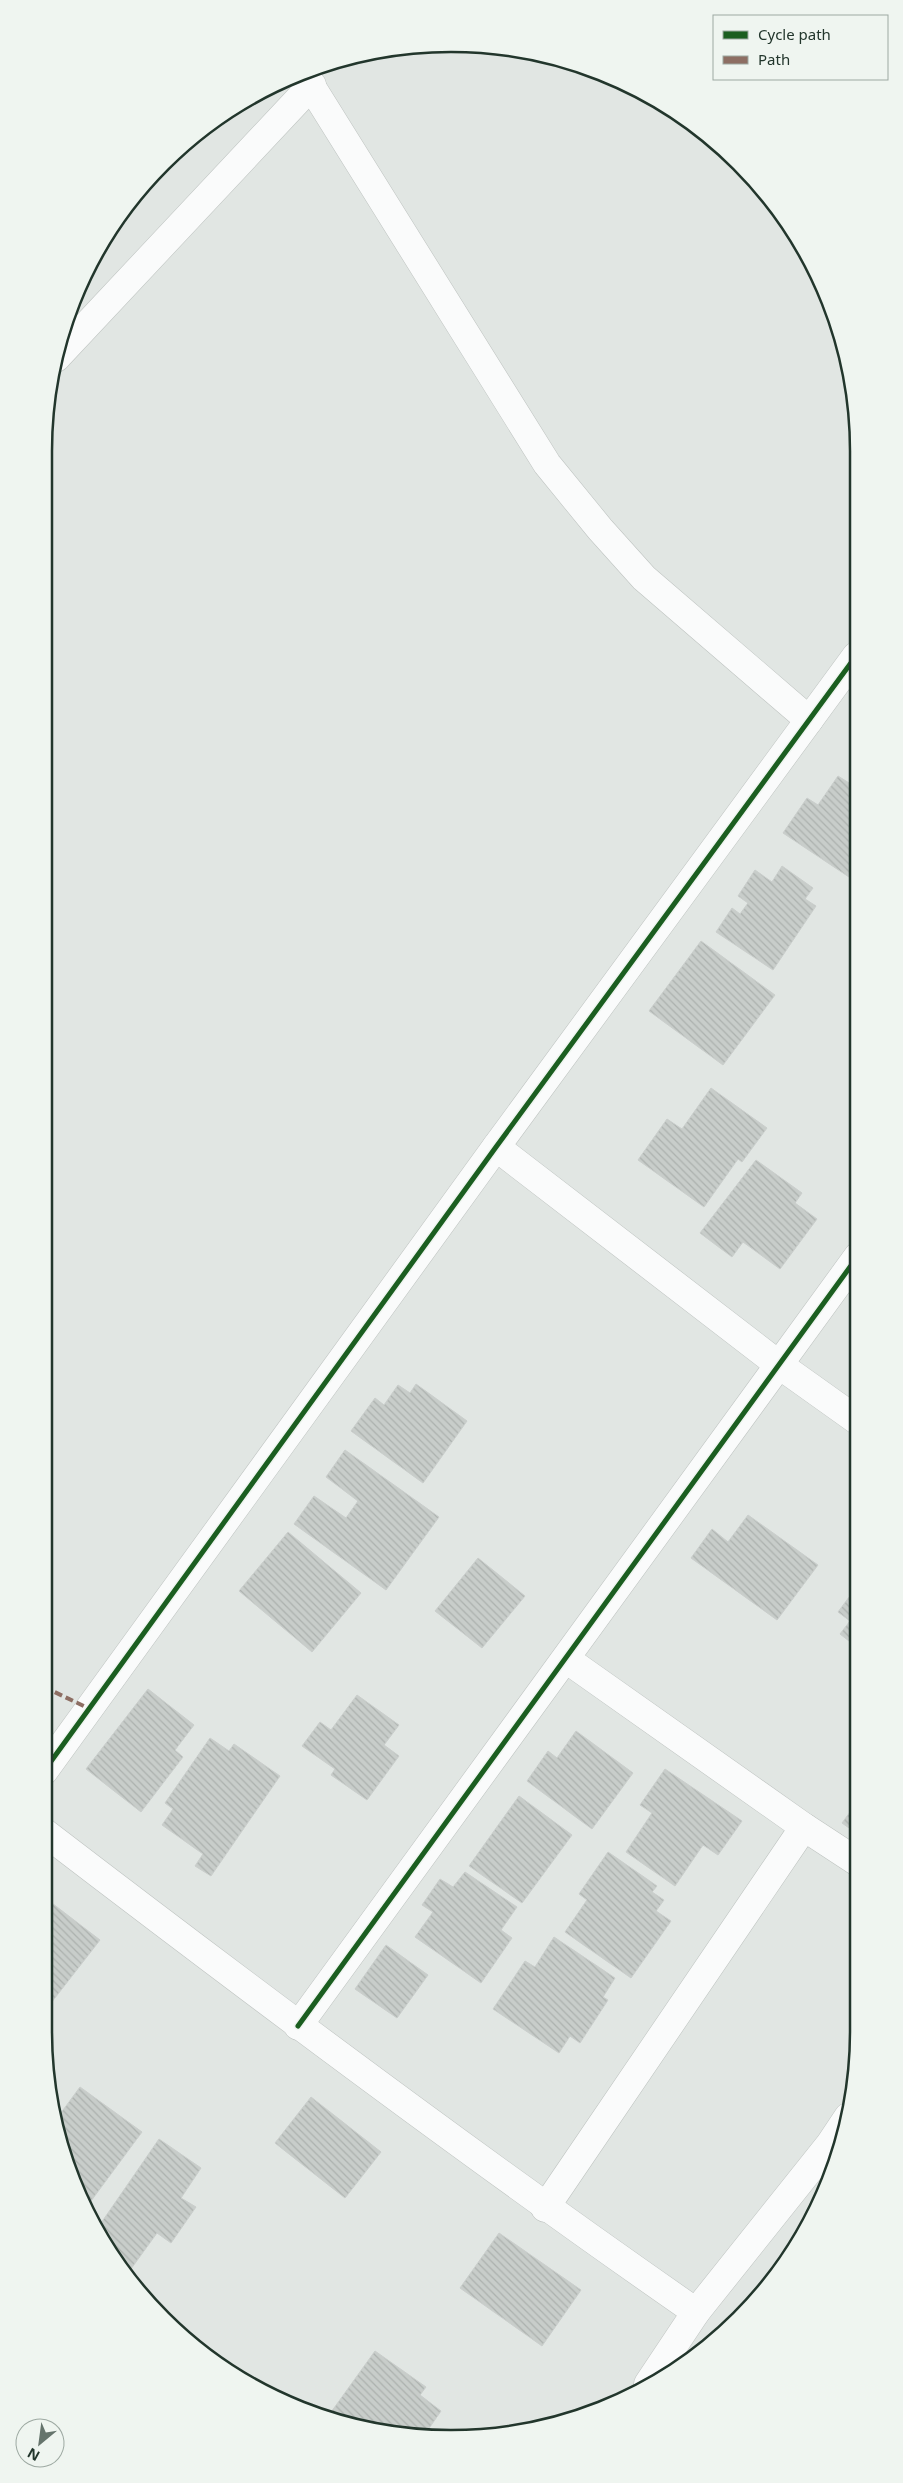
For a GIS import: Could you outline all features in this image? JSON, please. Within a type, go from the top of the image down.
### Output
[{"type":"street","points":[[308,80],[546,464],[644,578],[809,720]]},
{"type":"street","points":[[67,346],[306,81]]},
{"type":"street","points":[[52,1760],[496,1147],[850,664]]},
{"type":"street","points":[[496,1147],[778,1364],[850,1415]]},
{"type":"street","points":[[298,2026],[850,1267]]},
{"type":"street","points":[[566,1659],[804,1827],[850,1857]]},
{"type":"street","points":[[545,2208],[804,1827]]},
{"type":"street","points":[[52,1838],[298,2026],[545,2208],[696,2312]]},
{"type":"street","points":[[654,2375],[696,2312],[838,2133]]},
{"type":"building","points":[[838,776],[850,784],[849,877],[783,833],[807,798],[818,805]]},
{"type":"building","points":[[782,866],[813,888],[805,899],[816,906],[773,970],[716,932],[732,908],[740,914],[748,903],[738,896],[755,870],[772,882]]},
{"type":"building","points":[[701,941],[775,995],[723,1065],[649,1011]]},
{"type":"building","points":[[711,1088],[767,1128],[742,1162],[738,1159],[704,1207],[638,1160],[667,1119],[682,1129]]},
{"type":"building","points":[[756,1160],[802,1193],[795,1203],[817,1219],[780,1269],[743,1242],[732,1257],[700,1233]]},
{"type":"building","points":[[416,1384],[467,1421],[423,1483],[351,1431],[375,1398],[384,1405],[398,1385],[410,1393]]},
{"type":"building","points":[[345,1450],[439,1517],[386,1590],[294,1524],[314,1496],[346,1518],[358,1501],[326,1477]]},
{"type":"building","points":[[748,1515],[818,1565],[777,1620],[691,1558],[712,1529],[728,1542]]},
{"type":"building","points":[[288,1532],[361,1593],[312,1652],[239,1591]]},
{"type":"building","points":[[478,1558],[525,1596],[482,1648],[435,1611]]},
{"type":"building","points":[[850,1596],[850,1621],[838,1612]]},
{"type":"building","points":[[850,1621],[850,1642],[840,1634]]},
{"type":"building","points":[[148,1689],[194,1725],[175,1750],[183,1757],[141,1812],[86,1769]]},
{"type":"building","points":[[357,1695],[399,1725],[384,1745],[399,1756],[367,1800],[331,1775],[335,1769],[302,1746],[320,1722],[331,1730]]},
{"type":"building","points":[[576,1731],[633,1773],[592,1829],[527,1781],[548,1751],[557,1758]]},
{"type":"building","points":[[210,1738],[229,1751],[234,1744],[280,1776],[211,1876],[195,1866],[203,1854],[162,1825],[173,1809],[165,1803]]},
{"type":"building","points":[[665,1769],[742,1821],[718,1855],[703,1845],[675,1886],[626,1852],[652,1813],[640,1805]]},
{"type":"building","points":[[519,1796],[572,1835],[522,1903],[469,1866]]},
{"type":"building","points":[[850,1812],[850,1829],[842,1823]]},
{"type":"building","points":[[608,1852],[657,1886],[652,1892],[664,1900],[656,1911],[671,1921],[631,1978],[565,1932],[587,1900],[579,1894]]},
{"type":"building","points":[[465,1872],[517,1907],[501,1930],[512,1938],[481,1983],[415,1937],[433,1912],[422,1905],[440,1879],[453,1887]]},
{"type":"building","points":[[52,1903],[100,1940],[52,2002]]},
{"type":"building","points":[[554,1937],[615,1978],[603,1997],[608,2000],[580,2043],[570,2036],[559,2053],[493,2009],[525,1961],[535,1967]]},
{"type":"building","points":[[386,1945],[428,1975],[397,2018],[355,1989]]},
{"type":"building","points":[[80,2087],[142,2132],[91,2201],[74,2160],[61,2113]]},
{"type":"building","points":[[311,2097],[381,2152],[345,2198],[275,2143]]},
{"type":"building","points":[[159,2139],[201,2168],[181,2198],[196,2207],[171,2243],[157,2233],[131,2269],[102,2222]]},
{"type":"building","points":[[499,2233],[581,2290],[542,2346],[460,2288]]},
{"type":"building","points":[[375,2351],[426,2387],[420,2395],[441,2411],[428,2430],[374,2423],[331,2412]]},
{"type":"marked path","points":[[52,1691],[88,1708]]},
{"type":"cycle path","points":[[52,1760],[496,1147],[850,664]]},
{"type":"cycle path","points":[[298,2026],[850,1267]]}]
